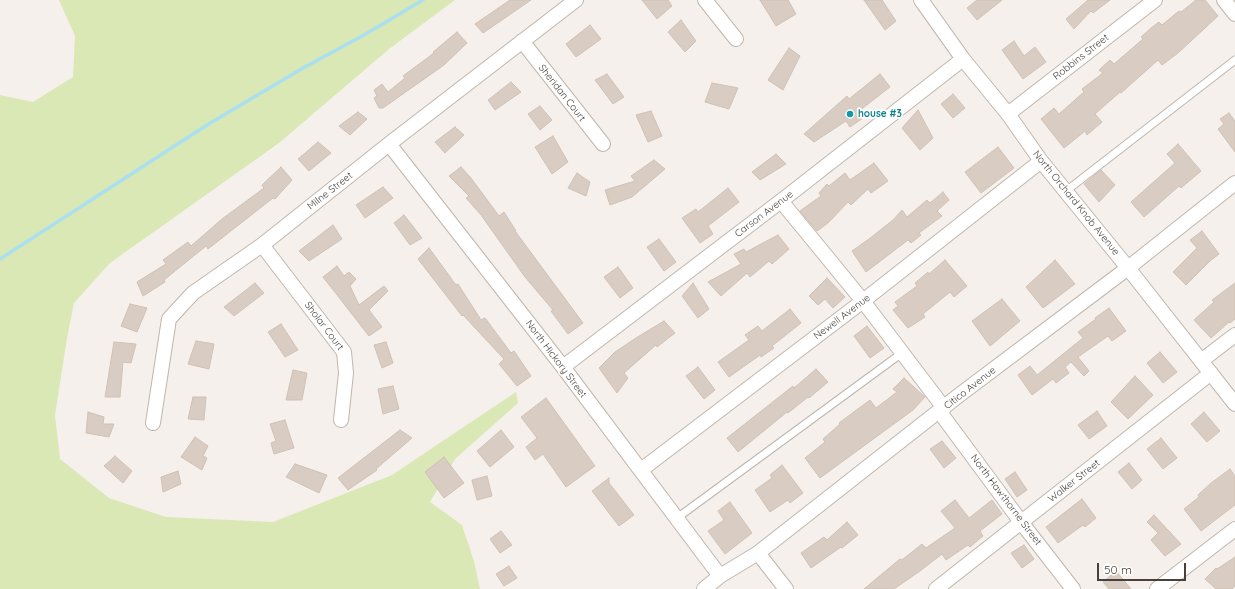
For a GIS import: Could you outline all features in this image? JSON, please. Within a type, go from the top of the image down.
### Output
[{"type":"street","name":"Milne Street","points":[[153,423],[169,319],[193,293],[262,245],[389,144],[576,0]]},
{"type":"street","points":[[705,0],[736,39]]},
{"type":"street","name":"North Orchard Knob Avenue","points":[[921,0],[963,59],[1008,114],[1041,161],[1128,268],[1235,404]]},
{"type":"street","name":"Robbins Street","points":[[1008,114],[1155,0]]},
{"type":"street","points":[[1224,0],[1235,14]]},
{"type":"street","name":"Sheridan Court","points":[[522,41],[603,144]]},
{"type":"street","name":"Carson Avenue","points":[[563,367],[781,201],[963,59]]},
{"type":"street","name":"North Hickory Street","points":[[389,144],[563,367],[720,576]]},
{"type":"street","name":"Newell Avenue","points":[[641,470],[863,301],[1041,161]]},
{"type":"street","name":"Citico Avenue","points":[[704,589],[720,576],[758,553],[942,409],[1128,268],[1235,183]]},
{"type":"street","name":"North Hawthorne Street","points":[[781,201],[863,301],[902,353],[1021,522],[1073,589]]},
{"type":"street","name":"Sholar Court","points":[[262,245],[344,352],[346,373],[341,420]]},
{"type":"street","points":[[1201,360],[1235,334]]},
{"type":"street","name":"Walker Street","points":[[936,589],[1211,373]]},
{"type":"street","points":[[1158,589],[1235,529]]},
{"type":"street","points":[[758,553],[786,589]]},
{"type":"lane","points":[[1066,191],[1235,60]]},
{"type":"lane","points":[[677,518],[902,353]]},
{"type":"green space","points":[[59,0],[455,0],[389,49],[279,143],[110,263],[74,303],[55,415],[60,459],[109,498],[166,517],[273,522],[392,475],[516,392],[518,403],[455,459],[430,502],[462,525],[474,561],[480,589],[0,589],[0,95],[33,102],[73,77],[75,36]]},
{"type":"building","points":[[510,0],[531,0],[483,33],[475,24]]},
{"type":"building","points":[[642,0],[668,0],[672,6],[657,19]]},
{"type":"building","points":[[760,0],[788,0],[796,14],[776,26]]},
{"type":"building","points":[[864,0],[882,0],[896,21],[885,30]]},
{"type":"building","points":[[977,0],[1002,0],[977,20],[967,8]]},
{"type":"building","points":[[1088,0],[1110,0],[1093,13],[1091,11],[1074,29],[1066,19]]},
{"type":"building","points":[[1196,0],[1205,0],[1218,16],[1178,53],[1162,65],[1158,60],[1121,93],[1120,92],[1095,114],[1102,122],[1087,135],[1085,131],[1064,148],[1041,119],[1054,108],[1059,114],[1084,92],[1082,89],[1103,73],[1099,70],[1110,60],[1114,64],[1143,39],[1141,37],[1151,28],[1159,22],[1162,25],[1179,11],[1181,12]]},
{"type":"building","points":[[681,20],[696,41],[685,52],[668,32]]},
{"type":"building","points":[[590,25],[601,39],[576,57],[566,44]]},
{"type":"building","points":[[457,32],[467,43],[444,65],[383,108],[379,108],[374,98],[377,96],[374,90],[382,84],[388,92],[405,78],[403,76],[434,53],[433,52]]},
{"type":"building","points":[[1014,41],[1024,56],[1035,47],[1046,62],[1023,79],[1002,50]]},
{"type":"building","points":[[789,48],[800,56],[783,90],[768,80]]},
{"type":"building","points":[[607,74],[624,97],[613,104],[595,80]]},
{"type":"building","points":[[880,74],[890,87],[859,111],[863,118],[850,127],[846,121],[814,142],[804,134],[847,96],[849,99]]},
{"type":"building","points":[[511,82],[521,92],[495,110],[488,100]]},
{"type":"building","points":[[712,83],[738,88],[729,109],[705,102]]},
{"type":"building","points":[[953,94],[965,108],[953,118],[941,104]]},
{"type":"building","points":[[540,106],[552,120],[540,130],[528,114]]},
{"type":"building","points":[[918,110],[933,138],[920,150],[902,128]]},
{"type":"building","points":[[651,111],[662,136],[648,142],[636,115]]},
{"type":"building","points":[[358,112],[367,119],[350,135],[339,126]]},
{"type":"building","points":[[1229,113],[1235,121],[1235,152],[1218,129],[1224,124],[1220,119]]},
{"type":"building","points":[[455,127],[464,135],[445,153],[435,142]]},
{"type":"building","points":[[553,136],[568,162],[552,174],[535,147]]},
{"type":"building","points":[[318,142],[331,153],[309,171],[298,159]]},
{"type":"building","points":[[1178,144],[1201,171],[1181,188],[1179,186],[1144,217],[1131,202],[1175,163],[1167,154]]},
{"type":"building","points":[[998,147],[1014,168],[981,193],[965,172]]},
{"type":"building","points":[[776,154],[786,164],[760,180],[752,172]]},
{"type":"building","points":[[654,160],[665,169],[632,197],[610,205],[605,190],[635,181],[631,176]]},
{"type":"building","points":[[874,163],[888,181],[871,193],[868,189],[851,205],[848,202],[828,223],[817,231],[800,211],[821,196],[819,193],[827,184],[829,186],[845,173],[850,180]]},
{"type":"building","points":[[281,167],[292,180],[275,199],[273,198],[208,249],[206,246],[164,280],[165,282],[143,296],[137,282],[166,264],[163,260],[188,242],[191,246],[222,219],[264,188],[262,185]]},
{"type":"building","points":[[461,167],[499,216],[504,212],[515,231],[583,323],[568,334],[551,311],[553,310],[525,277],[481,215],[466,198],[469,196],[449,176]]},
{"type":"building","points":[[1101,170],[1115,185],[1099,202],[1084,184]]},
{"type":"building","points":[[577,173],[590,182],[586,196],[568,188]]},
{"type":"building","points":[[383,187],[393,198],[365,218],[356,205]]},
{"type":"building","points":[[728,188],[739,202],[708,226],[713,234],[700,243],[682,218],[696,209],[698,212]]},
{"type":"building","points":[[943,192],[949,200],[937,211],[942,216],[919,233],[921,235],[911,243],[908,240],[866,272],[852,251],[893,220],[902,210],[907,217],[927,200],[930,203]]},
{"type":"building","points":[[404,215],[422,238],[410,245],[394,223]]},
{"type":"building","points":[[333,225],[342,239],[309,261],[299,251]]},
{"type":"building","points":[[1202,231],[1219,254],[1186,285],[1173,272],[1197,248],[1190,240]]},
{"type":"building","points":[[778,235],[789,249],[772,264],[769,261],[750,277],[747,273],[721,296],[708,282],[741,264],[734,254],[744,249],[746,252]]},
{"type":"building","points":[[659,239],[676,262],[664,271],[647,247]]},
{"type":"building","points":[[429,248],[456,285],[458,284],[481,320],[485,318],[511,353],[514,351],[531,376],[517,386],[499,364],[504,359],[463,315],[462,316],[418,259]]},
{"type":"building","points":[[945,260],[967,286],[954,297],[950,292],[923,314],[925,317],[908,328],[893,310],[898,306],[895,302],[917,286],[915,283],[928,272],[929,274]]},
{"type":"building","points":[[1055,260],[1075,284],[1043,308],[1026,287]]},
{"type":"building","points":[[337,266],[344,276],[349,272],[356,279],[350,286],[359,305],[384,286],[388,291],[369,310],[382,327],[369,336],[323,277]]},
{"type":"building","points":[[618,267],[633,288],[620,298],[604,277]]},
{"type":"building","points":[[827,278],[845,297],[833,308],[825,299],[818,305],[809,296]]},
{"type":"building","points":[[255,283],[264,293],[234,316],[224,307]]},
{"type":"building","points":[[693,283],[709,309],[698,318],[682,296]]},
{"type":"building","points":[[1235,283],[1235,319],[1230,323],[1229,322],[1211,338],[1194,320],[1214,302],[1212,300]]},
{"type":"building","points":[[1002,299],[1020,321],[990,346],[972,321]]},
{"type":"building","points":[[130,304],[147,308],[137,332],[121,326]]},
{"type":"building","points":[[1109,308],[1126,331],[1112,341],[1108,336],[1078,357],[1089,371],[1084,376],[1071,362],[1065,367],[1069,373],[1056,383],[1053,379],[1032,395],[1018,375],[1030,366],[1037,375],[1083,338],[1078,332]]},
{"type":"building","points":[[790,309],[801,323],[772,346],[774,348],[761,357],[760,355],[729,377],[718,362],[749,340],[745,335],[758,326],[762,331]]},
{"type":"building","points":[[664,321],[675,333],[657,347],[656,345],[624,373],[628,378],[617,393],[599,368],[615,352]]},
{"type":"building","points":[[281,324],[298,350],[285,357],[268,332]]},
{"type":"building","points":[[867,326],[884,348],[870,358],[854,336]]},
{"type":"building","points":[[196,341],[214,344],[209,369],[188,364]]},
{"type":"building","points":[[114,342],[136,344],[131,363],[123,362],[120,397],[105,397]]},
{"type":"building","points":[[386,342],[393,363],[382,368],[374,345]]},
{"type":"building","points":[[1160,352],[1177,372],[1163,383],[1147,363]]},
{"type":"building","points":[[698,367],[715,390],[704,399],[686,376]]},
{"type":"building","points":[[816,369],[828,382],[809,398],[808,397],[788,413],[787,412],[738,452],[727,438],[793,386],[794,388]]},
{"type":"building","points":[[293,370],[307,373],[302,400],[286,400]]},
{"type":"building","points":[[1135,376],[1153,395],[1128,419],[1111,402]]},
{"type":"building","points":[[904,378],[925,397],[913,410],[820,478],[805,458],[825,442],[823,439],[840,424],[839,423],[870,400],[876,408],[897,392],[893,389]]},
{"type":"building","points":[[393,386],[399,409],[383,414],[378,389]]},
{"type":"building","points":[[193,397],[206,397],[204,420],[188,419]]},
{"type":"building","points":[[546,398],[595,466],[566,487],[543,454],[535,460],[526,447],[537,438],[521,417]]},
{"type":"building","points":[[1097,411],[1107,426],[1089,439],[1078,425]]},
{"type":"building","points":[[88,412],[104,417],[103,424],[114,424],[109,437],[86,433]]},
{"type":"building","points":[[1204,412],[1220,431],[1207,442],[1191,424]]},
{"type":"building","points":[[285,420],[294,448],[274,454],[271,443],[276,441],[270,424]]},
{"type":"building","points":[[400,430],[412,438],[376,469],[377,470],[348,490],[338,478]]},
{"type":"building","points":[[501,430],[514,447],[490,467],[477,451]]},
{"type":"building","points":[[195,437],[208,446],[203,456],[207,458],[202,470],[181,457]]},
{"type":"building","points":[[1161,438],[1177,458],[1163,469],[1147,449]]},
{"type":"building","points":[[942,441],[956,458],[944,468],[930,449]]},
{"type":"building","points":[[115,456],[132,471],[123,483],[104,466]]},
{"type":"building","points":[[444,457],[464,483],[444,498],[425,472]]},
{"type":"building","points":[[1129,463],[1142,480],[1132,489],[1118,472]]},
{"type":"building","points":[[295,464],[327,475],[319,493],[286,477]]},
{"type":"building","points":[[782,465],[803,493],[790,503],[788,500],[770,512],[755,490],[772,478],[770,475]]},
{"type":"building","points":[[1230,469],[1235,476],[1235,505],[1201,531],[1184,509],[1199,497],[1198,495],[1211,483]]},
{"type":"building","points":[[178,471],[181,484],[163,492],[161,477]]},
{"type":"building","points":[[1015,472],[1027,490],[1017,497],[1005,479]]},
{"type":"building","points":[[487,476],[492,496],[477,500],[472,480]]},
{"type":"building","points":[[609,478],[609,483],[634,515],[619,526],[592,491]]},
{"type":"building","points":[[1082,499],[1096,518],[1085,527],[1083,525],[1058,543],[1046,527]]},
{"type":"building","points":[[955,500],[969,518],[992,500],[1002,514],[980,531],[983,536],[970,547],[968,545],[946,560],[942,554],[894,589],[864,589],[900,559],[902,560],[922,544],[926,548],[955,528],[941,511]]},
{"type":"building","points":[[730,502],[752,533],[725,554],[708,531],[724,520],[718,511]]},
{"type":"building","points":[[1154,515],[1181,544],[1165,556],[1151,540],[1158,533],[1147,522]]},
{"type":"building","points":[[847,522],[858,535],[842,548],[841,547],[811,568],[801,553],[824,537],[827,540]]},
{"type":"building","points":[[501,531],[512,545],[500,553],[490,539]]},
{"type":"building","points":[[1024,545],[1034,559],[1022,568],[1011,553]]},
{"type":"building","points":[[1235,557],[1235,586],[1232,589],[1216,589],[1205,579],[1216,568],[1217,569]]},
{"type":"building","points":[[509,566],[517,578],[504,586],[496,574]]},
{"type":"building","points":[[1116,571],[1131,589],[1109,589],[1103,582]]},
{"type":"waterway","points":[[0,259],[207,125],[303,68],[364,35],[423,0]]},
{"type":"place","name":"house #3","points":[[850,114]]}]
